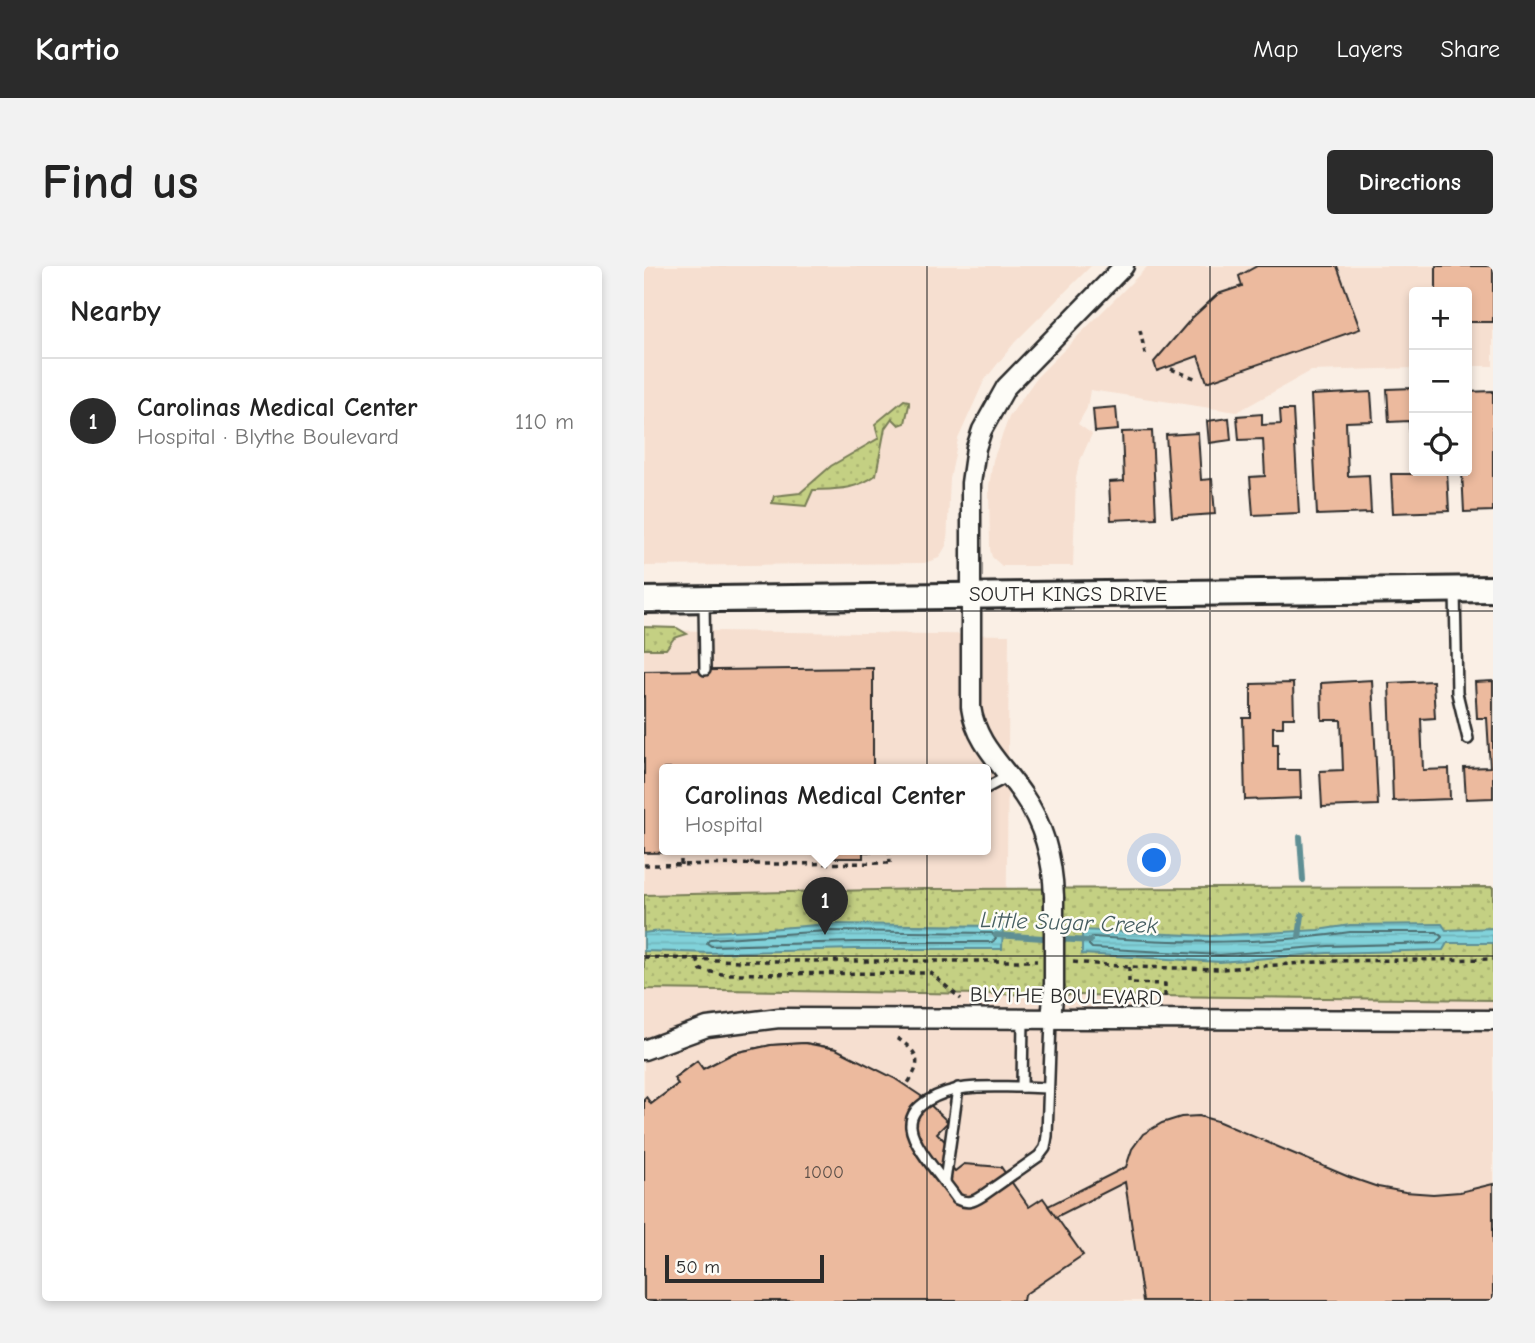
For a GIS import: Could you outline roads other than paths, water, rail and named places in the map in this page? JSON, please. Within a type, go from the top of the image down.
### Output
[{"type":"street","points":[[1051,1019],[1054,987],[1054,897],[1053,874],[1046,844],[1035,816],[988,750],[973,722],[971,708],[972,466],[989,415],[1006,387],[1124,266]]},
{"type":"street","name":"SOUTH KINGS DRIVE","points":[[644,600],[1493,589]]},
{"type":"street","name":"BLYTHE BOULEVARD","points":[[644,1050],[707,1027],[779,1018],[1493,1020]]},
{"type":"lane","points":[[1455,590],[1457,693],[1468,739]]},
{"type":"lane","points":[[704,599],[705,670]]},
{"type":"lane","points":[[991,785],[1009,776]]},
{"type":"lane","points":[[1022,1087],[1023,1019]]},
{"type":"lane","points":[[1048,1088],[958,1088],[940,1093],[917,1108],[911,1127],[915,1140],[957,1199],[964,1203],[973,1202],[1039,1156],[1045,1148],[1047,1136],[1051,1019]]},
{"type":"lane","points":[[945,1181],[958,1088]]},
{"type":"water","points":[[826,924],[1003,926],[1002,949],[711,953],[644,951],[644,933],[735,931]]},
{"type":"water","points":[[1442,924],[1446,930],[1493,928],[1493,943],[1447,943],[1443,950],[1328,953],[1220,962],[1082,954],[1082,930],[1211,936],[1318,930],[1350,925]]},
{"type":"waterway","points":[[1300,837],[1303,880]]},
{"type":"waterway","points":[[1299,937],[1302,915]]},
{"type":"waterway","name":"Little Sugar Creek","points":[[996,935],[1090,941]]},
{"type":"place","name":"Carolinas Medical Center","points":[[825,935]]}]
